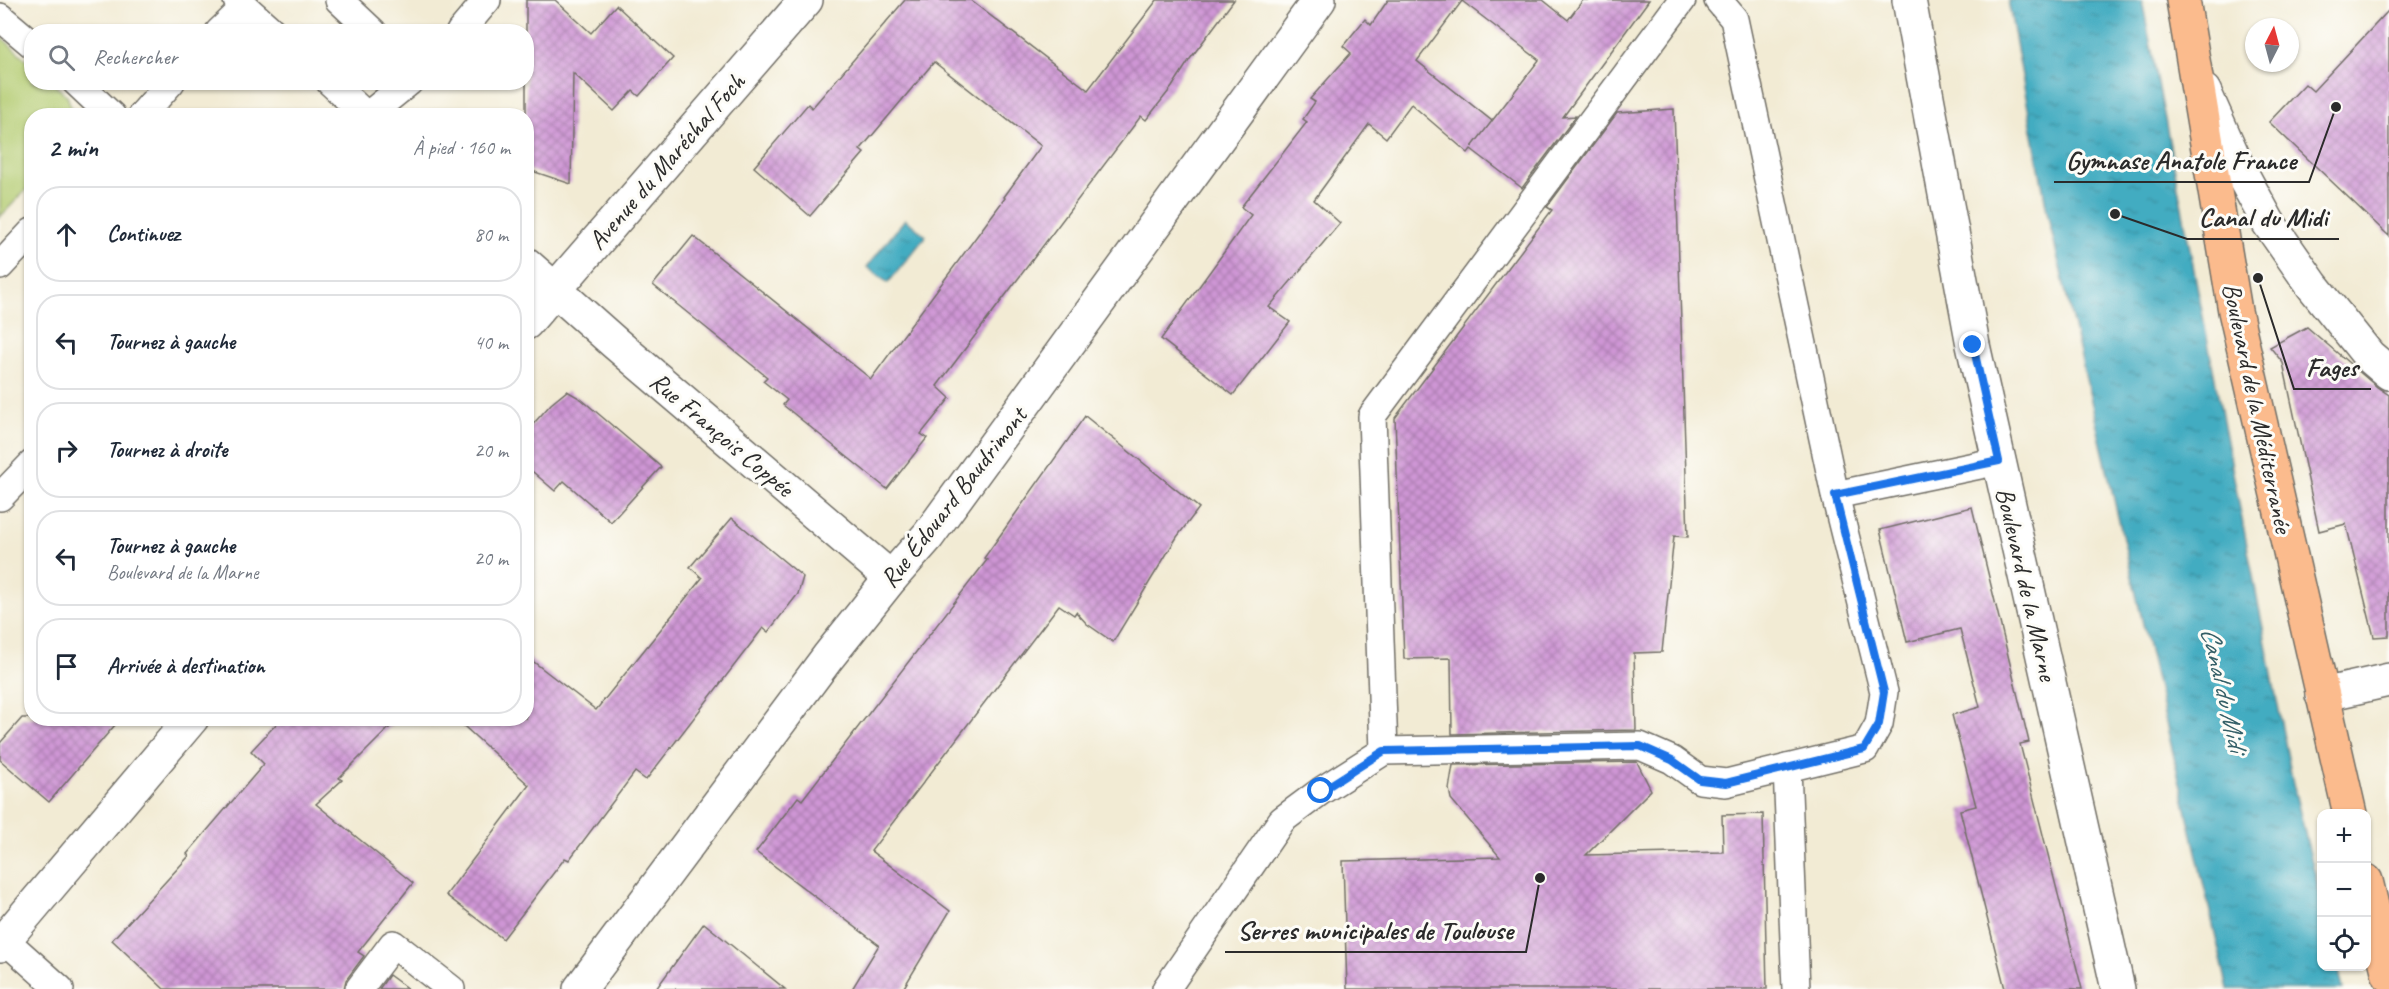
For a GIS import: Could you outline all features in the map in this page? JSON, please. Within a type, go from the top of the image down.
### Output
[{"type":"main road","name":"Boulevard de la Méditerranée","points":[[2183,0],[2235,311],[2349,809]]},
{"type":"main road","points":[[2371,898],[2389,975]]},
{"type":"street","name":"Avenue du Maréchal Foch","points":[[534,314],[806,0]]},
{"type":"street","name":"Rue Édouard Baudrimont","points":[[580,989],[828,657],[928,536],[1319,0]]},
{"type":"street","name":"Boulevard de la Marne","points":[[1909,0],[1973,345],[2118,989]]},
{"type":"street","points":[[2194,69],[2236,163],[2268,222],[2312,285],[2369,356],[2389,373]]},
{"type":"street","name":"Rue François Coppée","points":[[534,271],[891,578]]},
{"type":"street","points":[[2322,695],[2389,680]]},
{"type":"street","points":[[2,943],[185,726]]},
{"type":"lane","points":[[339,0],[364,24]]},
{"type":"lane","points":[[467,24],[487,0]]},
{"type":"lane","points":[[1384,751],[1372,416],[1682,0]]},
{"type":"lane","points":[[1166,989],[1282,820],[1321,791],[1384,751],[1640,746],[1672,760],[1700,780],[1726,783],[1864,749],[1879,724],[1884,692],[1835,495],[1734,19],[1718,0]]},
{"type":"lane","points":[[225,24],[241,3],[264,24]]},
{"type":"lane","points":[[0,17],[24,37]]},
{"type":"lane","points":[[84,90],[104,108]]},
{"type":"lane","points":[[148,108],[164,90]]},
{"type":"lane","points":[[339,90],[358,108]]},
{"type":"lane","points":[[376,108],[397,90]]},
{"type":"lane","points":[[0,266],[24,240]]},
{"type":"lane","points":[[1835,495],[1999,461]]},
{"type":"lane","points":[[0,497],[24,472]]},
{"type":"lane","points":[[1787,768],[1796,989]]},
{"type":"lane","points":[[2,943],[60,989]]},
{"type":"lane","points":[[359,989],[393,944],[451,989]]},
{"type":"green space","points":[[0,36],[24,58],[24,90],[60,90],[67,96],[71,108],[24,108],[24,192],[0,217]]},
{"type":"water","points":[[2008,0],[2142,0],[2293,784],[2317,883],[2317,971],[2339,971],[2343,989],[2228,989],[2048,216]]},
{"type":"water","points":[[905,219],[926,236],[888,283],[867,267]]},
{"type":"building","points":[[526,0],[555,0],[591,33],[616,5],[673,58],[639,96],[633,91],[614,111],[573,73],[571,184],[534,172],[534,108],[526,108],[526,90],[534,90],[534,24],[526,24]]},
{"type":"building","points":[[905,0],[970,0],[1088,90],[1157,0],[1234,0],[1172,87],[1146,120],[1141,116],[937,386],[950,398],[921,434],[927,438],[887,489],[783,405],[787,400],[763,381],[767,377],[653,285],[693,236],[871,379],[1041,146],[934,62],[860,150],[864,153],[810,216],[754,167],[808,104],[812,108]]},
{"type":"building","points":[[1388,0],[1543,0],[1568,20],[1583,0],[1649,0],[1563,117],[1576,116],[1522,188],[1471,149],[1468,153],[1411,104],[1386,138],[1369,124],[1314,200],[1340,223],[1269,307],[1290,322],[1233,395],[1161,339],[1251,215],[1241,207],[1307,122],[1303,119],[1315,102],[1310,99],[1351,53],[1343,46],[1365,19],[1371,25]],"holes":[[[1462,1],[1539,60],[1472,147],[1492,121],[1417,61]]]},
{"type":"building","points":[[2389,10],[2389,236],[2269,122],[2305,84],[2313,91]]},
{"type":"building","points":[[1674,109],[1688,537],[1674,536],[1662,652],[1634,653],[1636,730],[1452,734],[1451,658],[1404,659],[1395,418],[1552,210],[1547,207],[1617,113]]},
{"type":"building","points":[[2307,327],[2389,395],[2389,636],[2374,637],[2346,524],[2319,531],[2283,363],[2270,347]]},
{"type":"building","points":[[567,391],[581,399],[661,467],[611,522],[564,481],[555,491],[534,473],[534,423],[551,404]]},
{"type":"building","points":[[1085,416],[1199,508],[1177,537],[1113,642],[1087,624],[1076,612],[1074,615],[1059,605],[871,851],[950,911],[903,989],[852,989],[879,945],[756,852],[798,797],[802,800],[987,560],[984,558]]},
{"type":"building","points":[[1972,507],[2029,742],[2020,744],[2082,989],[2005,989],[1960,810],[1976,806],[1952,715],[1980,707],[1960,629],[1907,642],[1880,530]]},
{"type":"building","points":[[732,518],[803,577],[798,594],[768,632],[763,628],[646,780],[635,772],[569,860],[565,858],[503,939],[446,895],[529,785],[464,726],[534,726],[534,662],[596,710],[702,578],[690,567]]},
{"type":"building","points":[[22,718],[24,718],[24,726],[114,726],[49,802],[0,760],[0,743]]},
{"type":"building","points":[[274,726],[391,726],[339,778],[342,780],[316,804],[413,883],[358,952],[364,956],[346,980],[344,989],[164,989],[112,940],[189,856],[187,854],[264,764],[251,751]]},
{"type":"building","points":[[1637,762],[1651,790],[1586,855],[1723,852],[1722,815],[1763,814],[1767,989],[1347,989],[1343,861],[1500,857],[1451,799],[1449,789],[1453,765]]},
{"type":"building","points":[[704,923],[785,989],[656,989]]},
{"type":"building","points":[[389,975],[408,989],[379,989]]},
{"type":"place","name":"Gymnase Anatole France","points":[[2336,107]]},
{"type":"place","name":"Canal du Midi","points":[[2115,214]]},
{"type":"place","name":"Fages","points":[[2258,278]]},
{"type":"place","name":"Serres municipales de Toulouse","points":[[1540,878]]},
{"type":"route","points":[[1321,791],[1384,751],[1640,746],[1672,760],[1700,780],[1726,783],[1864,749],[1879,724],[1884,692],[1835,495],[1999,461],[1973,345]]}]
